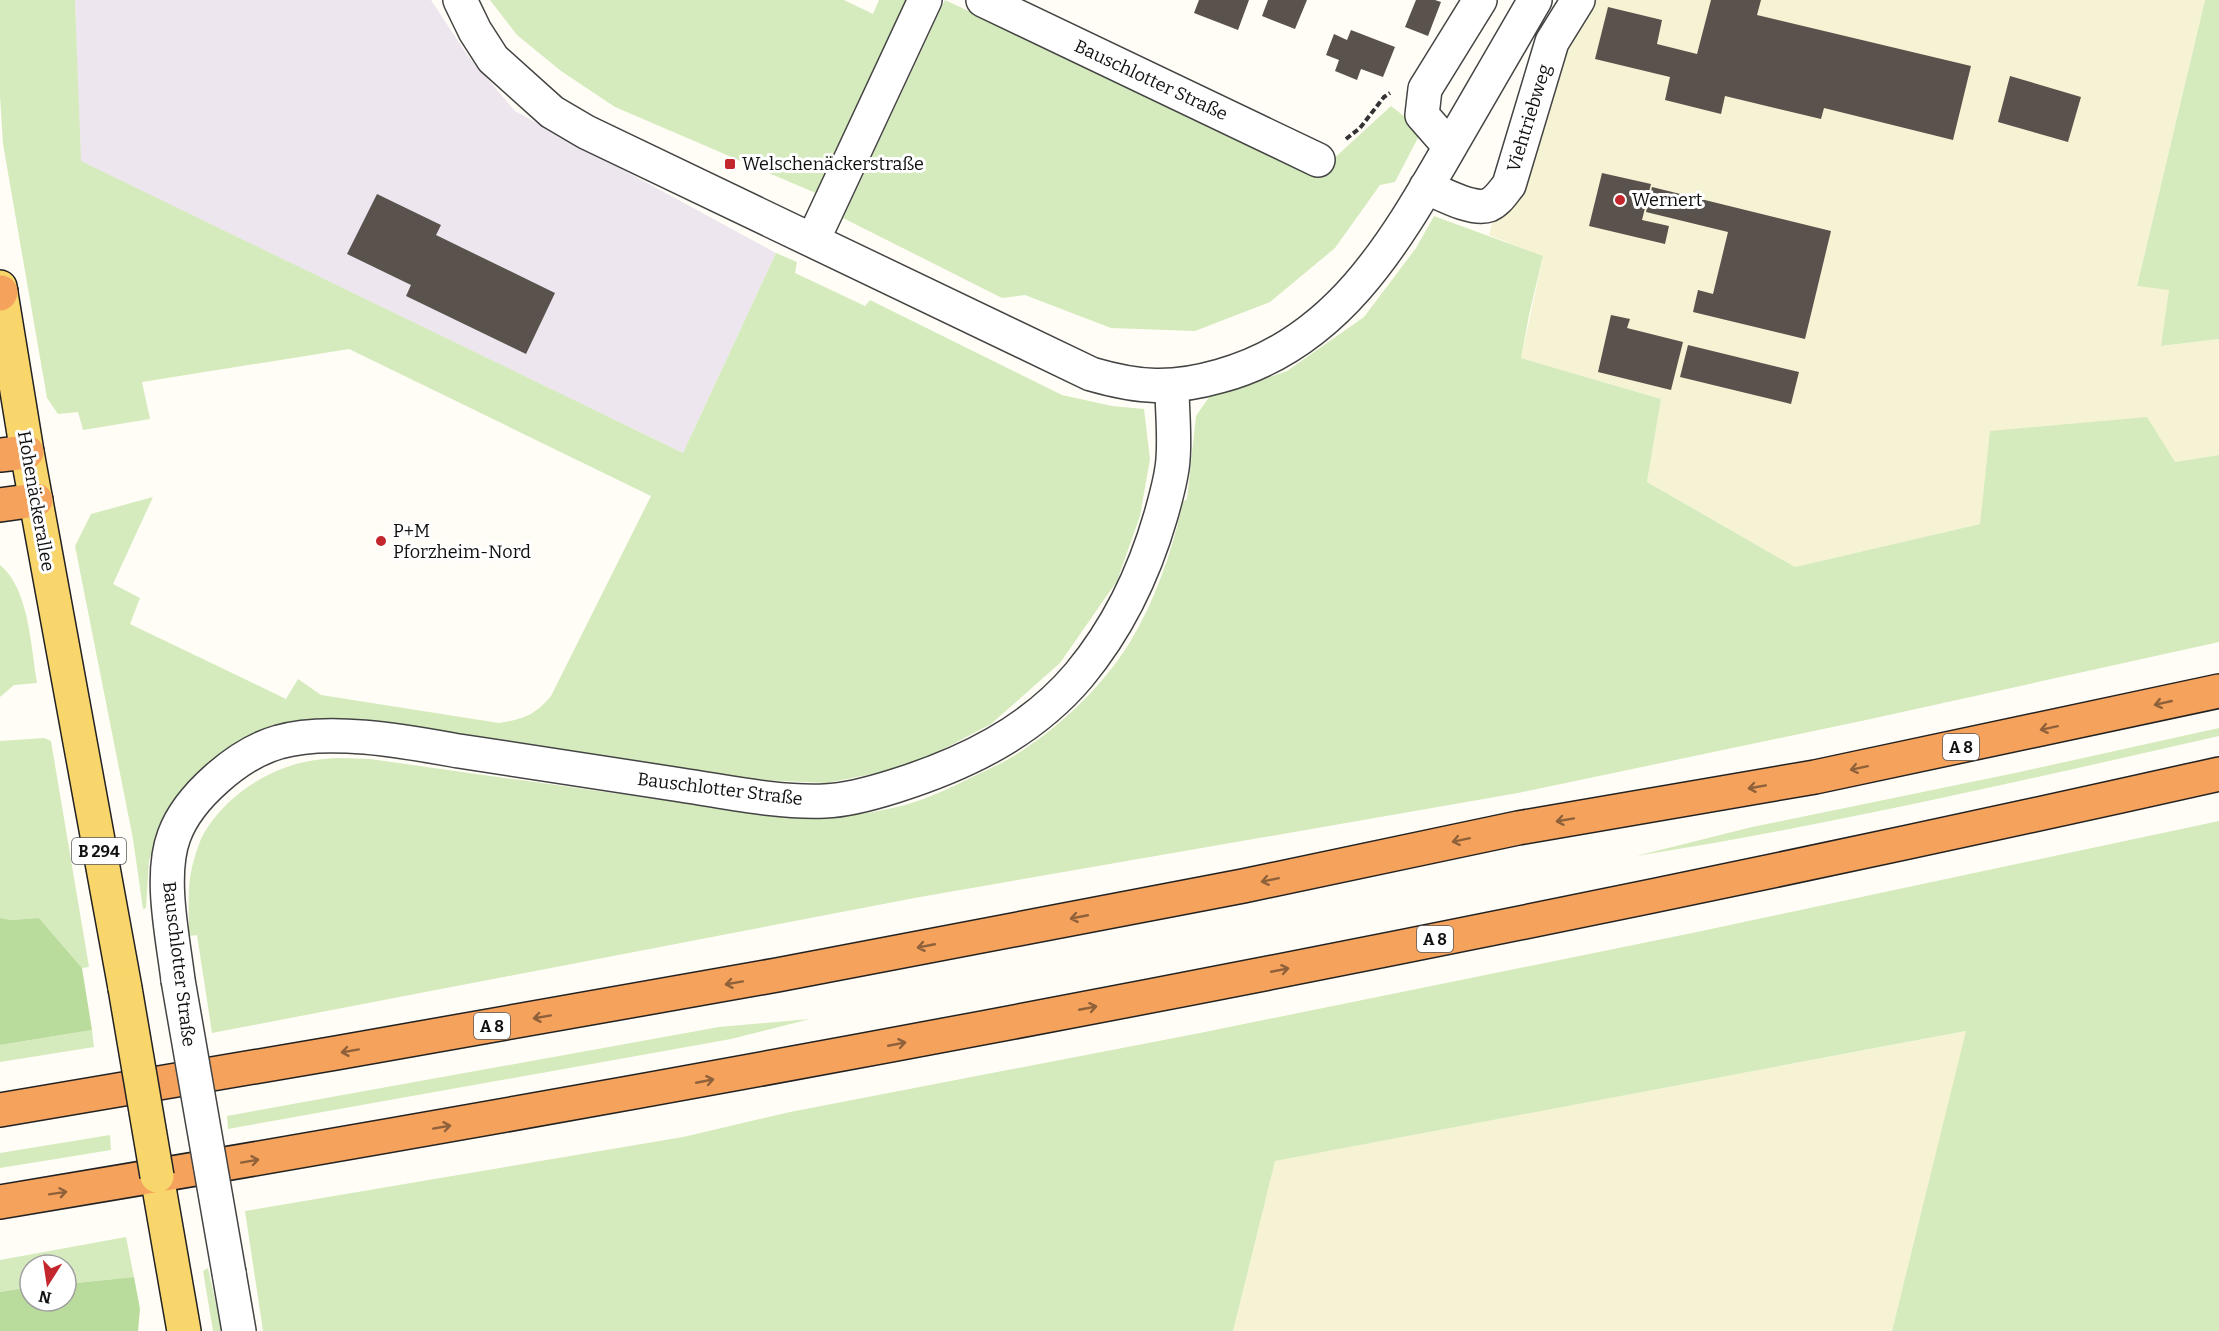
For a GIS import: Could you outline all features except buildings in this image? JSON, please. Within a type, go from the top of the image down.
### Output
[{"type":"highway","points":[[0,506],[36,500]]},
{"type":"highway","name":"A 8","points":[[0,1110],[777,975],[1243,886],[1518,828],[1815,777],[2219,691]]},
{"type":"highway","name":"A 8","points":[[0,1202],[648,1092],[1182,990],[1644,897],[2219,774]]},
{"type":"main road","name":"Hohenäckerallee","points":[[0,291],[13,453],[36,500],[184,1328]]},
{"type":"street","points":[[460,0],[475,31],[493,59],[552,112],[586,132],[1091,374],[1118,382],[1144,386],[1172,386],[1214,378],[1264,361],[1286,350],[1339,308],[1394,240],[1535,0]]},
{"type":"street","points":[[813,240],[925,0]]},
{"type":"street","name":"Bauschlotter Straße","points":[[983,0],[1318,160]]},
{"type":"street","points":[[1450,147],[1422,115],[1425,89],[1480,0]]},
{"type":"street","name":"Viehtriebweg","points":[[1426,188],[1470,205],[1489,205],[1498,200],[1509,185],[1552,42],[1578,0]]},
{"type":"street","name":"Bauschlotter Straße","points":[[239,1331],[178,980],[166,881],[168,856],[182,820],[218,778],[240,760],[261,748],[282,741],[309,737],[391,740],[745,795],[822,802],[841,800],[931,775],[991,747],[1046,709],[1088,664],[1130,600],[1151,548],[1167,492],[1173,459],[1172,386]]},
{"type":"path","points":[[1318,160],[1360,128],[1384,97],[1399,87],[1425,89]]},
{"type":"shaded area","points":[[75,0],[431,0],[468,56],[515,111],[776,253],[683,453],[80,161]]},
{"type":"shaded area","points":[[1579,0],[2205,0],[2137,286],[2170,289],[2162,346],[2219,339],[2219,455],[2175,462],[1980,524],[1795,567],[1647,482],[1661,399],[1521,358],[1543,257],[1489,235],[1498,200]]},
{"type":"shaded area","points":[[1967,1031],[1892,1331],[1233,1331],[1274,1161]]},
{"type":"green space","points":[[0,0],[75,0],[81,161],[683,453],[776,253],[797,262],[795,273],[865,306],[870,300],[1062,395],[1112,406],[1144,409],[1150,459],[1140,516],[1117,581],[1060,663],[991,724],[911,766],[827,783],[721,778],[278,729],[166,820],[149,860],[146,908],[143,909],[133,839],[75,546],[91,514],[153,497],[113,584],[140,598],[130,624],[286,699],[298,679],[321,695],[499,723],[528,715],[540,708],[551,696],[651,496],[349,349],[142,382],[150,419],[83,430],[78,412],[58,414],[47,398],[3,144],[0,96]]},
{"type":"green space","points":[[490,0],[844,0],[873,14],[879,0],[913,0],[820,195],[615,107],[561,71],[517,35]]},
{"type":"green space","points":[[945,0],[1317,174],[1391,106],[1422,130],[1395,182],[1380,185],[1335,248],[1270,302],[1195,331],[1111,328],[1025,295],[1002,298],[843,218]]},
{"type":"green space","points":[[2205,0],[2219,0],[2219,339],[2161,346],[2169,290],[2137,286]]},
{"type":"green space","points":[[1434,216],[1543,256],[1521,358],[1661,399],[1647,482],[1795,567],[1980,524],[1990,431],[2147,417],[2175,462],[2219,455],[2219,642],[1866,720],[1518,793],[920,897],[212,1033],[197,935],[189,936],[189,884],[194,858],[204,833],[226,805],[256,782],[290,766],[331,758],[370,759],[769,815],[826,816],[869,813],[935,795],[1000,764],[1041,738],[1075,709],[1105,677],[1130,642],[1148,609],[1174,538],[1183,502],[1187,499],[1196,416],[1212,393],[1222,394],[1287,371],[1364,317],[1416,248]]},
{"type":"green space","points":[[0,565],[10,575],[23,603],[37,683],[14,685],[0,697]]},
{"type":"green space","points":[[2219,728],[2219,736],[2001,785],[1855,816],[1636,856],[1752,827]]},
{"type":"green space","points":[[44,738],[51,741],[89,967],[82,968],[39,918],[9,920],[0,918],[0,741]]},
{"type":"green space","points":[[2219,821],[2219,1331],[1892,1331],[1966,1031],[1275,1161],[1233,1331],[263,1331],[245,1211],[683,1137],[790,1112],[1200,1033],[1697,932]]},
{"type":"green space","points":[[0,918],[10,920],[39,918],[82,968],[92,1030],[0,1045]]},
{"type":"green space","points":[[810,1019],[731,1039],[228,1129],[227,1116],[719,1027]]},
{"type":"green space","points":[[92,1030],[94,1047],[0,1062],[0,1045]]},
{"type":"green space","points":[[110,1135],[111,1150],[0,1168],[0,1153]]},
{"type":"green space","points":[[126,1237],[134,1277],[78,1283],[78,1253],[38,1253]]},
{"type":"green space","points":[[18,1257],[18,1289],[0,1292],[0,1260]]},
{"type":"green space","points":[[208,1268],[222,1331],[213,1331],[203,1271]]},
{"type":"green space","points":[[134,1277],[140,1309],[138,1331],[0,1331],[0,1292],[18,1289],[18,1313],[78,1313],[78,1283]]},
{"type":"place","name":"Welschenäckerstraße","points":[[730,164]]},
{"type":"place","name":"Wernert","points":[[1620,200]]},
{"type":"place","name":"P+M Pforzheim-Nord","points":[[381,541]]}]
